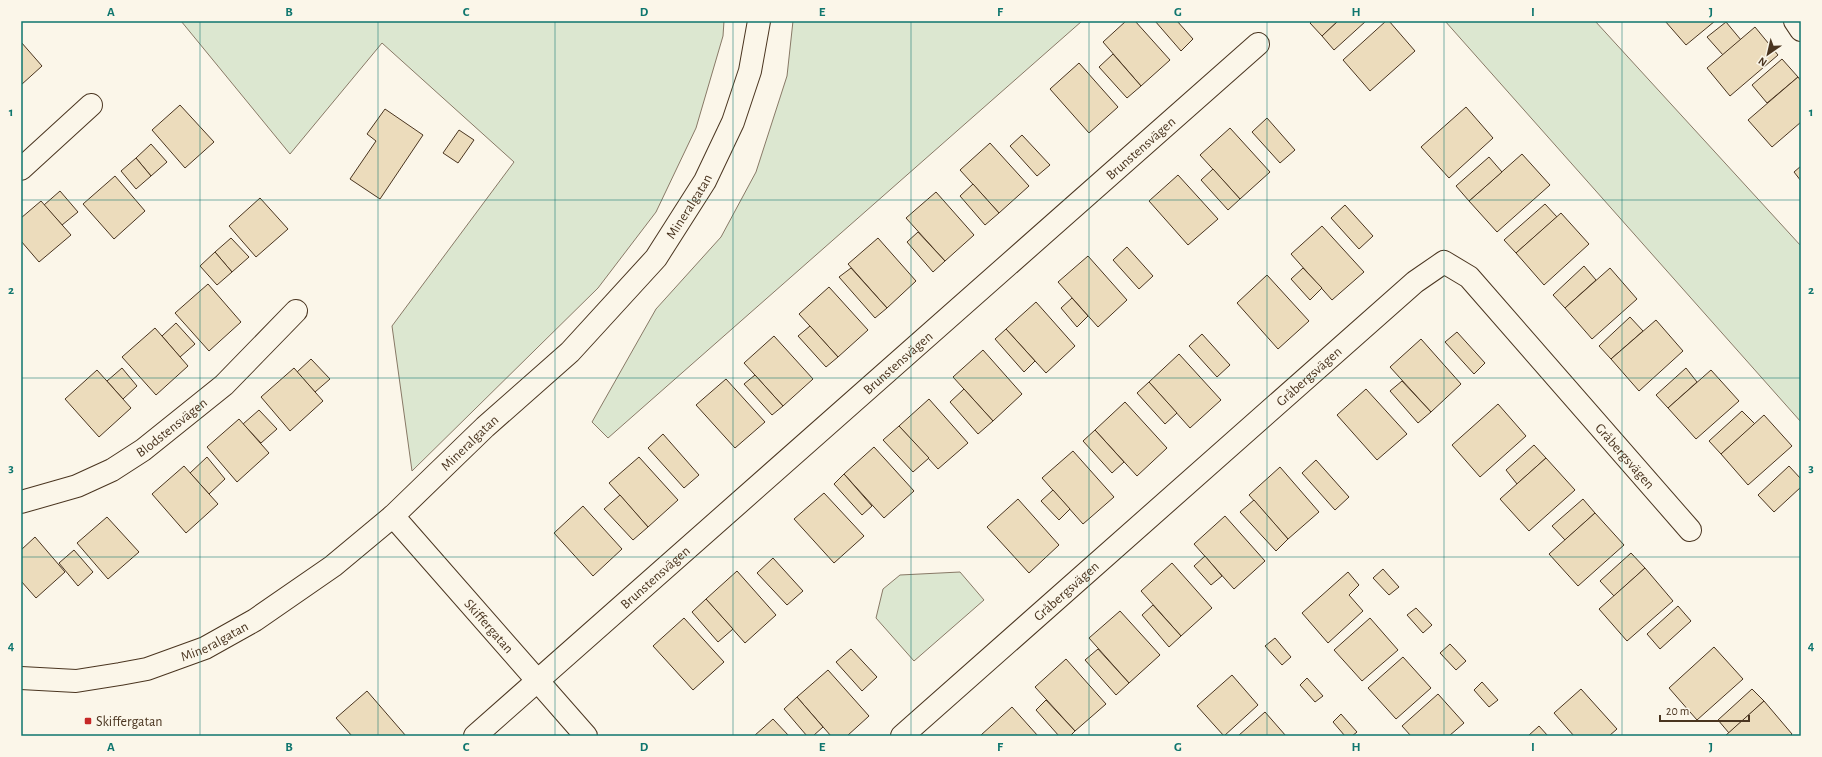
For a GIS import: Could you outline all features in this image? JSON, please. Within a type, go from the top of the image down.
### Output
[{"type":"street","name":"Mineralgatan","points":[[21,678],[76,681],[120,674],[147,669],[205,648],[254,620],[333,566],[392,516],[485,427],[570,352],[656,258],[705,181],[733,122],[750,71],[759,21]]},
{"type":"street","points":[[1794,21],[1801,30]]},
{"type":"street","name":"Brunstensvägen","points":[[475,736],[1258,44]]},
{"type":"street","points":[[21,169],[91,105]]},
{"type":"street","name":"Gråbergsvägen","points":[[902,736],[1416,282],[1444,262],[1469,277],[1690,530]]},
{"type":"street","name":"Blodstensvägen","points":[[21,502],[77,486],[112,470],[143,450],[224,385],[296,311]]},
{"type":"street","name":"Skiffergatan","points":[[392,516],[586,736]]},
{"type":"green space","points":[[181,21],[724,21],[723,36],[696,128],[656,212],[598,288],[412,471],[392,326],[514,162],[382,43],[290,154]]},
{"type":"green space","points":[[793,21],[1082,21],[608,438],[592,422],[656,309],[721,237],[756,172],[787,76]]},
{"type":"green space","points":[[1445,21],[1595,21],[1801,246],[1801,422]]},
{"type":"green space","points":[[960,572],[984,600],[914,661],[876,618],[883,589],[900,575]]},
{"type":"building","points":[[1126,21],[1135,21],[1170,60],[1141,86],[1103,42]]},
{"type":"building","points":[[1155,21],[1177,21],[1193,39],[1181,51]]},
{"type":"building","points":[[1312,21],[1338,21],[1322,36],[1310,23]]},
{"type":"building","points":[[1338,21],[1366,21],[1334,50],[1322,36]]},
{"type":"building","points":[[1386,21],[1389,21],[1415,51],[1370,91],[1343,60]]},
{"type":"building","points":[[1665,21],[1715,21],[1686,45]]},
{"type":"building","points":[[1726,22],[1741,40],[1723,55],[1707,37]]},
{"type":"building","points":[[1755,27],[1778,55],[1730,96],[1707,68]]},
{"type":"building","points":[[21,42],[42,66],[21,85]]},
{"type":"building","points":[[1113,54],[1141,86],[1127,98],[1099,67]]},
{"type":"building","points":[[1782,59],[1798,77],[1767,103],[1752,85]]},
{"type":"building","points":[[1079,63],[1118,107],[1089,133],[1050,89]]},
{"type":"building","points":[[1798,77],[1801,81],[1801,122],[1772,147],[1748,120]]},
{"type":"building","points":[[180,105],[214,142],[185,168],[152,130]]},
{"type":"building","points":[[1466,107],[1493,138],[1449,178],[1421,147]]},
{"type":"building","points":[[385,109],[423,135],[380,199],[350,179],[376,141],[367,134]]},
{"type":"building","points":[[1267,118],[1295,150],[1280,163],[1252,132]]},
{"type":"building","points":[[1230,128],[1270,172],[1240,199],[1200,155]]},
{"type":"building","points":[[459,130],[474,140],[458,163],[443,153]]},
{"type":"building","points":[[1022,135],[1050,165],[1037,176],[1010,146]]},
{"type":"building","points":[[990,143],[1029,186],[999,213],[960,170]]},
{"type":"building","points":[[151,144],[167,162],[151,176],[136,158]]},
{"type":"building","points":[[1522,154],[1550,185],[1497,232],[1469,201]]},
{"type":"building","points":[[1489,157],[1502,172],[1469,201],[1456,186]]},
{"type":"building","points":[[136,158],[151,176],[136,189],[121,171]]},
{"type":"building","points":[[1801,166],[1801,181],[1794,172]]},
{"type":"building","points":[[1213,169],[1240,199],[1228,210],[1201,180]]},
{"type":"building","points":[[1178,175],[1218,219],[1188,245],[1149,201]]},
{"type":"building","points":[[115,176],[145,211],[114,239],[83,204]]},
{"type":"building","points":[[973,184],[999,213],[985,225],[960,196]]},
{"type":"building","points":[[60,191],[78,212],[62,225],[44,205]]},
{"type":"building","points":[[936,192],[974,235],[945,261],[906,218]]},
{"type":"building","points":[[260,198],[288,229],[256,257],[229,226]]},
{"type":"building","points":[[41,201],[71,235],[39,262],[21,241],[21,218]]},
{"type":"building","points":[[1545,204],[1557,217],[1516,253],[1504,240]]},
{"type":"building","points":[[1345,205],[1373,236],[1359,249],[1331,218]]},
{"type":"building","points":[[1561,213],[1589,244],[1544,285],[1516,253]]},
{"type":"building","points":[[1322,226],[1364,272],[1332,300],[1291,254]]},
{"type":"building","points":[[918,232],[945,261],[933,272],[907,242]]},
{"type":"building","points":[[231,238],[249,257],[232,272],[215,252]]},
{"type":"building","points":[[878,238],[916,281],[887,308],[848,264]]},
{"type":"building","points":[[1127,247],[1153,276],[1139,289],[1113,260]]},
{"type":"building","points":[[215,252],[232,272],[217,285],[200,266]]},
{"type":"building","points":[[1088,256],[1127,300],[1098,327],[1058,282]]},
{"type":"building","points":[[1584,266],[1596,280],[1565,308],[1553,295]]},
{"type":"building","points":[[851,268],[887,308],[875,318],[839,277]]},
{"type":"building","points":[[1303,268],[1322,288],[1310,300],[1291,279]]},
{"type":"building","points":[[1610,268],[1637,299],[1592,339],[1565,308]]},
{"type":"building","points":[[1267,275],[1309,321],[1278,349],[1237,303]]},
{"type":"building","points":[[208,284],[241,322],[209,351],[175,313]]},
{"type":"building","points":[[829,287],[868,330],[838,357],[799,314]]},
{"type":"building","points":[[1072,298],[1088,316],[1077,327],[1061,308]]},
{"type":"building","points":[[1036,302],[1075,346],[1046,373],[1006,329]]},
{"type":"building","points":[[1630,317],[1643,331],[1611,359],[1599,346]]},
{"type":"building","points":[[1656,320],[1683,351],[1639,391],[1611,359]]},
{"type":"building","points":[[176,323],[195,344],[180,357],[162,336]]},
{"type":"building","points":[[810,326],[838,357],[826,367],[798,336]]},
{"type":"building","points":[[155,328],[188,366],[156,395],[122,357]]},
{"type":"building","points":[[1006,329],[1035,361],[1024,372],[995,339]]},
{"type":"building","points":[[1457,332],[1485,363],[1474,374],[1445,342]]},
{"type":"building","points":[[1202,334],[1230,365],[1217,377],[1189,346]]},
{"type":"building","points":[[774,336],[813,379],[783,406],[744,363]]},
{"type":"building","points":[[1421,339],[1461,384],[1431,412],[1390,367]]},
{"type":"building","points":[[983,350],[1022,394],[993,421],[953,377]]},
{"type":"building","points":[[1179,354],[1221,400],[1190,428],[1149,382]]},
{"type":"building","points":[[311,359],[330,379],[315,392],[297,372]]},
{"type":"building","points":[[122,368],[137,386],[123,399],[107,381]]},
{"type":"building","points":[[294,368],[323,401],[290,431],[261,397]]},
{"type":"building","points":[[1686,368],[1697,382],[1668,408],[1656,395]]},
{"type":"building","points":[[97,370],[131,408],[99,437],[65,399]]},
{"type":"building","points":[[1711,370],[1739,401],[1696,439],[1668,408]]},
{"type":"building","points":[[755,375],[783,406],[772,415],[744,384]]},
{"type":"building","points":[[726,379],[765,422],[735,448],[696,405]]},
{"type":"building","points":[[1402,381],[1431,412],[1418,423],[1390,391]]},
{"type":"building","points":[[1149,382],[1177,413],[1165,424],[1137,393]]},
{"type":"building","points":[[964,389],[993,421],[978,434],[950,402]]},
{"type":"building","points":[[1366,389],[1407,434],[1377,460],[1337,415]]},
{"type":"building","points":[[929,399],[968,443],[938,469],[899,426]]},
{"type":"building","points":[[1125,402],[1167,448],[1137,476],[1095,430]]},
{"type":"building","points":[[1498,404],[1526,436],[1480,477],[1452,445]]},
{"type":"building","points":[[259,410],[277,429],[261,443],[243,424]]},
{"type":"building","points":[[1742,411],[1755,424],[1721,454],[1709,441]]},
{"type":"building","points":[[1764,415],[1792,446],[1748,485],[1721,454]]},
{"type":"building","points":[[239,419],[269,453],[237,482],[207,447]]},
{"type":"building","points":[[899,426],[929,458],[913,472],[883,440]]},
{"type":"building","points":[[1095,430],[1124,462],[1112,473],[1083,441]]},
{"type":"building","points":[[663,434],[699,475],[684,488],[648,448]]},
{"type":"building","points":[[1534,445],[1546,458],[1517,484],[1506,470]]},
{"type":"building","points":[[874,447],[914,491],[884,518],[844,474]]},
{"type":"building","points":[[1073,451],[1114,497],[1083,524],[1042,478]]},
{"type":"building","points":[[207,457],[225,479],[209,494],[190,473]]},
{"type":"building","points":[[639,457],[678,500],[648,527],[609,483]]},
{"type":"building","points":[[1546,458],[1575,490],[1529,531],[1500,499]]},
{"type":"building","points":[[1316,460],[1349,497],[1335,510],[1302,473]]},
{"type":"building","points":[[184,466],[218,504],[186,533],[152,494]]},
{"type":"building","points":[[1789,466],[1801,479],[1801,487],[1774,512],[1758,495]]},
{"type":"building","points":[[1280,467],[1319,512],[1288,539],[1249,495]]},
{"type":"building","points":[[844,474],[872,506],[862,515],[834,484]]},
{"type":"building","points":[[1053,490],[1070,509],[1059,520],[1041,501]]},
{"type":"building","points":[[824,493],[864,536],[834,563],[794,519]]},
{"type":"building","points":[[620,495],[648,527],[633,540],[604,509]]},
{"type":"building","points":[[1018,499],[1059,545],[1029,573],[987,527]]},
{"type":"building","points":[[1583,499],[1595,513],[1565,540],[1552,526]]},
{"type":"building","points":[[1254,500],[1288,539],[1276,551],[1240,512]]},
{"type":"building","points":[[583,506],[622,549],[593,576],[554,533]]},
{"type":"building","points":[[1595,513],[1624,545],[1578,586],[1549,554]]},
{"type":"building","points":[[1225,516],[1265,561],[1234,589],[1194,544]]},
{"type":"building","points":[[107,517],[139,552],[108,579],[77,543]]},
{"type":"building","points":[[35,537],[65,572],[36,598],[21,581],[21,550]]},
{"type":"building","points":[[74,550],[93,572],[78,586],[59,563]]},
{"type":"building","points":[[1631,553],[1645,568],[1614,596],[1600,581]]},
{"type":"building","points":[[1205,556],[1222,576],[1211,585],[1194,566]]},
{"type":"building","points":[[773,558],[803,591],[787,605],[757,573]]},
{"type":"building","points":[[1172,563],[1212,608],[1181,636],[1141,591]]},
{"type":"building","points":[[1645,568],[1673,601],[1627,641],[1599,609]]},
{"type":"building","points":[[1383,569],[1399,587],[1389,595],[1373,578]]},
{"type":"building","points":[[737,571],[776,615],[745,643],[706,599]]},
{"type":"building","points":[[1348,572],[1359,585],[1349,595],[1363,611],[1328,643],[1302,613]]},
{"type":"building","points":[[706,599],[733,629],[718,642],[692,612]]},
{"type":"building","points":[[1153,605],[1181,636],[1169,647],[1142,615]]},
{"type":"building","points":[[1678,606],[1691,621],[1660,649],[1647,634]]},
{"type":"building","points":[[1416,608],[1432,625],[1423,633],[1407,615]]},
{"type":"building","points":[[1120,611],[1160,655],[1129,683],[1089,638]]},
{"type":"building","points":[[684,618],[724,662],[693,690],[653,646]]},
{"type":"building","points":[[1370,618],[1398,650],[1362,681],[1334,650]]},
{"type":"building","points":[[1275,638],[1291,657],[1282,665],[1265,646]]},
{"type":"building","points":[[1450,644],[1466,661],[1456,670],[1440,653]]},
{"type":"building","points":[[1714,647],[1743,679],[1697,720],[1669,688]]},
{"type":"building","points":[[851,649],[877,677],[862,691],[836,662]]},
{"type":"building","points":[[1098,649],[1129,683],[1116,695],[1085,660]]},
{"type":"building","points":[[1403,657],[1431,688],[1396,719],[1368,688]]},
{"type":"building","points":[[1066,659],[1106,704],[1075,731],[1035,687]]},
{"type":"building","points":[[828,670],[869,716],[847,736],[831,736],[797,697]]},
{"type":"building","points":[[1232,675],[1258,705],[1224,736],[1197,706]]},
{"type":"building","points":[[1307,678],[1323,696],[1315,702],[1300,685]]},
{"type":"building","points":[[1482,682],[1498,700],[1489,707],[1474,690]]},
{"type":"building","points":[[1581,689],[1617,729],[1609,736],[1574,736],[1554,713]]},
{"type":"building","points":[[1752,689],[1764,701],[1729,733],[1718,720]]},
{"type":"building","points":[[367,691],[406,736],[352,736],[336,718]]},
{"type":"building","points":[[1438,694],[1464,723],[1449,736],[1411,736],[1402,726]]},
{"type":"building","points":[[797,697],[823,727],[813,736],[807,736],[784,709]]},
{"type":"building","points":[[1046,700],[1075,731],[1070,736],[1059,736],[1036,710]]},
{"type":"building","points":[[1764,701],[1792,734],[1790,736],[1725,736]]},
{"type":"building","points":[[1012,707],[1038,736],[981,735]]},
{"type":"building","points":[[1265,712],[1286,736],[1238,736]]},
{"type":"building","points":[[1341,714],[1357,732],[1352,736],[1345,736],[1333,722]]},
{"type":"building","points":[[773,719],[789,736],[754,736]]},
{"type":"building","points":[[1539,726],[1548,736],[1528,736]]},
{"type":"place","name":"Skiffergatan","points":[[88,721]]}]
